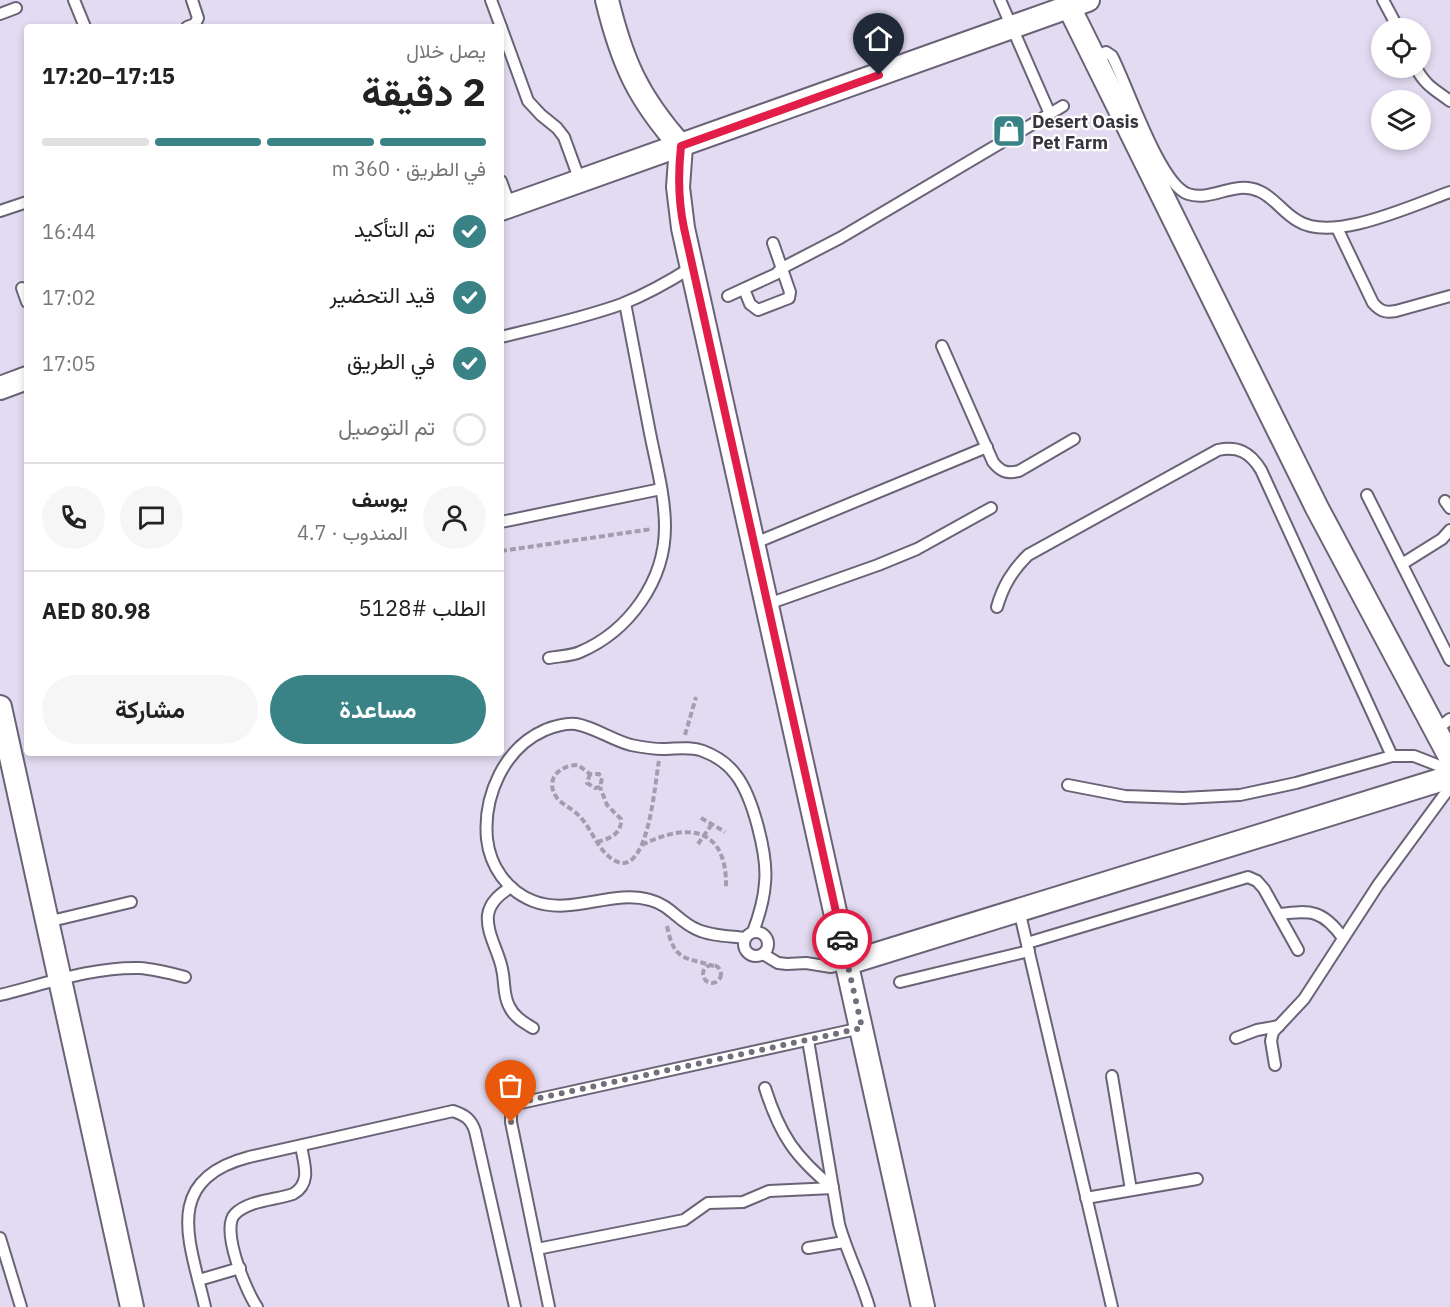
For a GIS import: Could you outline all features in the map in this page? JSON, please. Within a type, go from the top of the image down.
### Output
[{"type":"street","points":[[607,0],[616,38],[627,68],[642,97],[681,146],[678,187],[680,208],[923,1307]]},
{"type":"street","points":[[506,207],[1079,3],[1094,58],[1317,508],[1443,725],[1450,757]]},
{"type":"street","points":[[0,388],[24,379]]},
{"type":"street","points":[[0,707],[132,1307]]},
{"type":"street","points":[[848,963],[1450,777]]},
{"type":"lane","points":[[74,0],[84,24]]},
{"type":"lane","points":[[192,0],[198,18],[195,24]]},
{"type":"lane","points":[[491,0],[500,24]]},
{"type":"lane","points":[[1000,0],[1050,114]]},
{"type":"lane","points":[[1383,0],[1393,18]]},
{"type":"lane","points":[[0,14],[16,8]]},
{"type":"lane","points":[[504,35],[528,101],[564,137],[580,181]]},
{"type":"lane","points":[[1094,58],[1106,52],[1112,56],[1156,153],[1172,181],[1187,194],[1200,196],[1228,189],[1250,187],[1270,198],[1298,222],[1323,229],[1370,220],[1450,192]]},
{"type":"lane","points":[[1422,78],[1434,92],[1450,101]]},
{"type":"lane","points":[[728,296],[776,274],[782,268],[840,238],[1063,106]]},
{"type":"lane","points":[[0,211],[24,203]]},
{"type":"lane","points":[[1337,228],[1373,303],[1379,310],[1387,313],[1450,296]]},
{"type":"lane","points":[[744,289],[750,304],[758,310],[787,300],[790,292],[774,243]]},
{"type":"lane","points":[[504,336],[597,313],[625,303],[693,267]]},
{"type":"lane","points":[[22,288],[24,294]]},
{"type":"lane","points":[[549,658],[579,652],[607,637],[631,616],[649,589],[661,559],[665,527],[661,489],[625,303]]},
{"type":"lane","points":[[942,346],[993,462],[1000,471],[1010,474],[1019,471],[1074,439]]},
{"type":"lane","points":[[754,543],[987,447]]},
{"type":"lane","points":[[997,607],[1003,587],[1013,570],[1028,555],[1218,450],[1231,448],[1244,451],[1254,459],[1261,470],[1392,756]]},
{"type":"lane","points":[[504,521],[661,489]]},
{"type":"lane","points":[[1367,495],[1450,660]]},
{"type":"lane","points":[[768,604],[917,549],[991,508]]},
{"type":"lane","points":[[1401,564],[1442,538],[1450,530]]},
{"type":"lane","points":[[763,954],[752,956],[744,949],[749,935],[762,907],[764,855],[746,794],[736,775],[722,760],[702,751],[681,747],[662,749],[623,742],[575,724],[548,729],[519,746],[507,761],[497,780],[488,804],[486,828],[488,851],[497,872],[511,887],[532,901],[552,905],[571,906],[634,897],[649,899],[663,904],[696,929],[711,934],[749,935],[759,932],[767,939],[768,945],[763,954]]},
{"type":"lane","points":[[1068,785],[1125,796],[1183,798],[1240,795],[1296,783],[1392,756],[1414,756],[1450,770]]},
{"type":"lane","points":[[1275,1065],[1271,1041],[1273,1032],[1304,999],[1378,885],[1450,787]]},
{"type":"lane","points":[[900,982],[1028,947],[1248,877],[1257,881],[1264,889],[1298,950]]},
{"type":"lane","points":[[511,887],[492,903],[488,915],[489,928],[499,956],[508,1005],[518,1019],[532,1028]]},
{"type":"lane","points":[[47,922],[131,902]]},
{"type":"lane","points":[[1019,910],[1112,1307]]},
{"type":"lane","points":[[1279,914],[1306,911],[1322,915],[1343,938]]},
{"type":"lane","points":[[763,954],[770,960],[787,964],[806,963],[831,967],[848,963]]},
{"type":"lane","points":[[0,995],[95,972],[129,969],[163,971],[185,977]]},
{"type":"lane","points":[[1236,1038],[1257,1030],[1279,1026]]},
{"type":"lane","points":[[549,1307],[511,1122],[511,1112],[516,1104],[862,1028]]},
{"type":"lane","points":[[808,1040],[844,1242],[869,1307]]},
{"type":"lane","points":[[1112,1076],[1131,1190]]},
{"type":"lane","points":[[765,1088],[775,1117],[789,1144],[809,1168],[833,1188]]},
{"type":"lane","points":[[205,1307],[187,1227],[189,1206],[197,1187],[211,1173],[230,1162],[453,1112],[463,1114],[471,1121],[475,1131],[515,1307]]},
{"type":"lane","points":[[257,1307],[249,1294],[240,1268],[230,1232],[230,1222],[242,1208],[286,1197],[300,1191],[306,1178],[302,1146]]},
{"type":"lane","points":[[1086,1198],[1197,1179]]},
{"type":"lane","points":[[537,1249],[684,1220],[708,1203],[743,1202],[769,1191],[833,1188]]},
{"type":"lane","points":[[0,1238],[21,1307]]},
{"type":"lane","points":[[808,1248],[844,1242]]},
{"type":"lane","points":[[199,1280],[240,1268]]},
{"type":"path","points":[[504,550],[665,527]]},
{"type":"path","points":[[681,747],[696,697]]},
{"type":"path","points":[[597,842],[611,837],[622,823],[603,799],[600,787],[602,778],[599,774],[590,774],[578,765],[562,768],[556,772],[552,786],[559,800],[585,821],[597,842],[611,858],[618,862],[627,862],[634,857],[641,846],[651,818],[662,749]]},
{"type":"path","points":[[590,774],[587,783],[595,788],[600,787]]},
{"type":"path","points":[[701,818],[725,832]]},
{"type":"path","points":[[698,843],[711,824]]},
{"type":"path","points":[[641,846],[677,832],[690,831],[704,835],[715,843],[721,856],[725,867],[726,890]]},
{"type":"path","points":[[663,904],[672,947],[679,955],[689,959],[714,966],[718,968],[721,976],[719,981],[710,983],[706,981],[704,972],[706,968],[714,966]]},
{"type":"way so far","points":[[511,1122],[511,1112],[516,1104],[526,1101],[862,1028],[842,939]]},
{"type":"place","name":"Desert Oasis Pet Farm","points":[[1009,131]]},
{"type":"route","points":[[842,939],[684,228],[678,187],[681,146],[879,75]]}]
